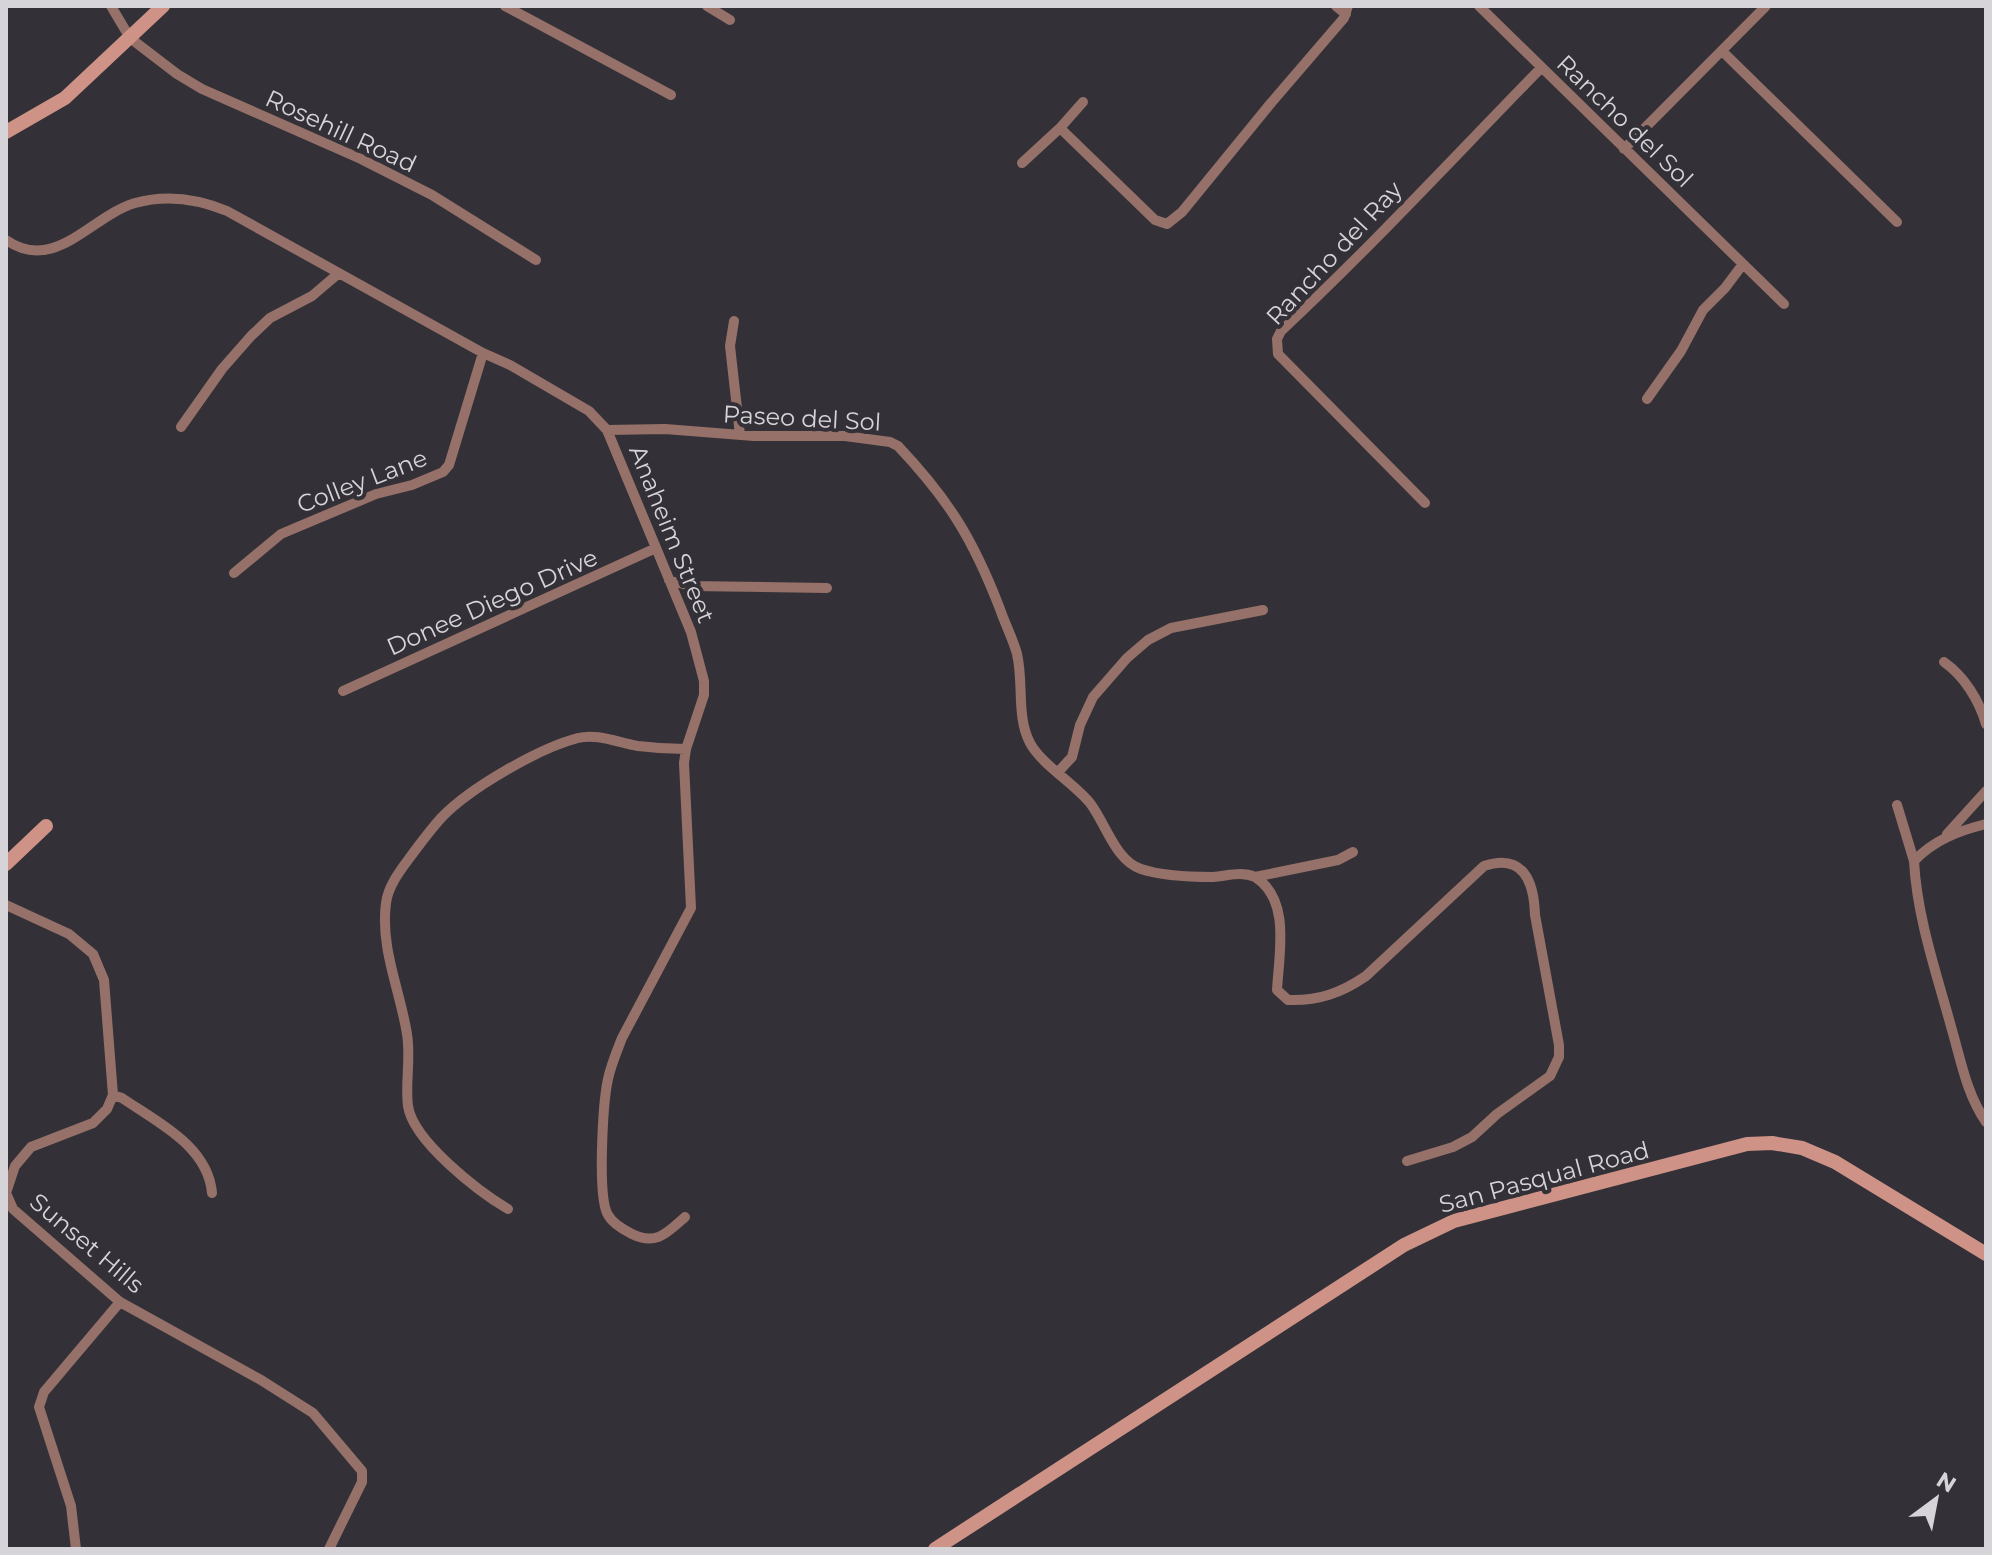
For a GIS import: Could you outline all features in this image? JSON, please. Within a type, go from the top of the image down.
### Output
[{"type":"main road","points":[[6,132],[65,98],[163,6]]},
{"type":"main road","points":[[6,864],[46,826]]},
{"type":"main road","name":"San Pasqual Road","points":[[935,1549],[1404,1245],[1454,1221],[1747,1144],[1772,1143],[1802,1148],[1835,1162],[1986,1254]]},
{"type":"street","points":[[111,6],[130,38]]},
{"type":"street","points":[[505,6],[671,95]]},
{"type":"street","points":[[707,6],[730,20]]},
{"type":"street","points":[[1060,128],[1155,220],[1167,224],[1182,212],[1347,10],[1336,6]]},
{"type":"street","name":"Rancho del Sol","points":[[1479,6],[1784,304]]},
{"type":"street","points":[[1624,149],[1766,6]]},
{"type":"street","name":"Rosehill Road","points":[[130,38],[202,89],[373,165],[432,195],[536,260]]},
{"type":"street","points":[[1722,51],[1897,222]]},
{"type":"street","name":"Rancho del Ray","points":[[1425,503],[1278,354],[1277,339],[1281,331],[1358,258],[1397,214],[1541,68]]},
{"type":"street","points":[[1022,163],[1083,102]]},
{"type":"street","name":"Anaheim Street","points":[[6,240],[33,252],[61,247],[135,203],[183,198],[207,203],[510,365],[589,411],[607,430],[691,632],[704,681],[704,695],[686,749],[691,908],[613,1060],[607,1082],[601,1181],[607,1214],[628,1233],[645,1240],[660,1239],[685,1217]]},
{"type":"street","points":[[1647,399],[1681,351],[1703,310],[1743,264]]},
{"type":"street","points":[[181,427],[222,369],[251,336],[270,318],[312,296],[339,273]]},
{"type":"street","points":[[734,321],[730,346],[740,435]]},
{"type":"street","name":"Colley Lane","points":[[234,573],[281,534],[376,494],[412,485],[443,472],[449,465],[483,353]]},
{"type":"street","name":"Paseo del Sol","points":[[607,430],[665,429],[740,435],[845,436],[890,442],[898,446],[943,498],[965,530],[982,563],[1016,653],[1025,730],[1032,747],[1090,804],[1126,861],[1140,869],[1185,876],[1214,877],[1246,873],[1255,877],[1338,860],[1353,852]]},
{"type":"street","name":"Donee Diego Drive","points":[[343,691],[656,548]]},
{"type":"street","points":[[669,580],[690,586],[827,588]]},
{"type":"street","points":[[1059,771],[1072,757],[1080,725],[1093,697],[1127,658],[1148,640],[1171,628],[1263,610]]},
{"type":"street","points":[[1944,662],[1954,669],[1970,690],[1986,724]]},
{"type":"street","points":[[508,1209],[485,1196],[457,1173],[416,1125],[408,1108],[408,1037],[389,958],[388,895],[399,872],[443,816],[484,785],[531,757],[579,738],[595,737],[636,746],[686,749]]},
{"type":"street","points":[[1942,839],[1986,791]]},
{"type":"street","points":[[1897,805],[1914,861],[1933,963],[1968,1084],[1986,1122]]},
{"type":"street","points":[[1914,861],[1925,849],[1942,839],[1986,824]]},
{"type":"street","points":[[1255,877],[1269,890],[1279,913],[1277,990],[1288,1000],[1326,997],[1347,989],[1366,976],[1484,866],[1509,861],[1519,866],[1527,877],[1534,897],[1559,1045],[1556,1067],[1550,1076],[1497,1114],[1472,1137],[1453,1147],[1407,1161]]},
{"type":"street","points":[[6,905],[69,934],[93,954],[104,980],[113,1095],[186,1142],[211,1177],[212,1193]]},
{"type":"street","name":"Sunset Hills","points":[[113,1095],[107,1109],[93,1123],[31,1147],[15,1166],[6,1193],[10,1210],[120,1302],[261,1380],[323,1422],[362,1471],[362,1482],[329,1549]]},
{"type":"street","points":[[76,1549],[71,1506],[39,1407],[44,1392],[120,1302]]}]
